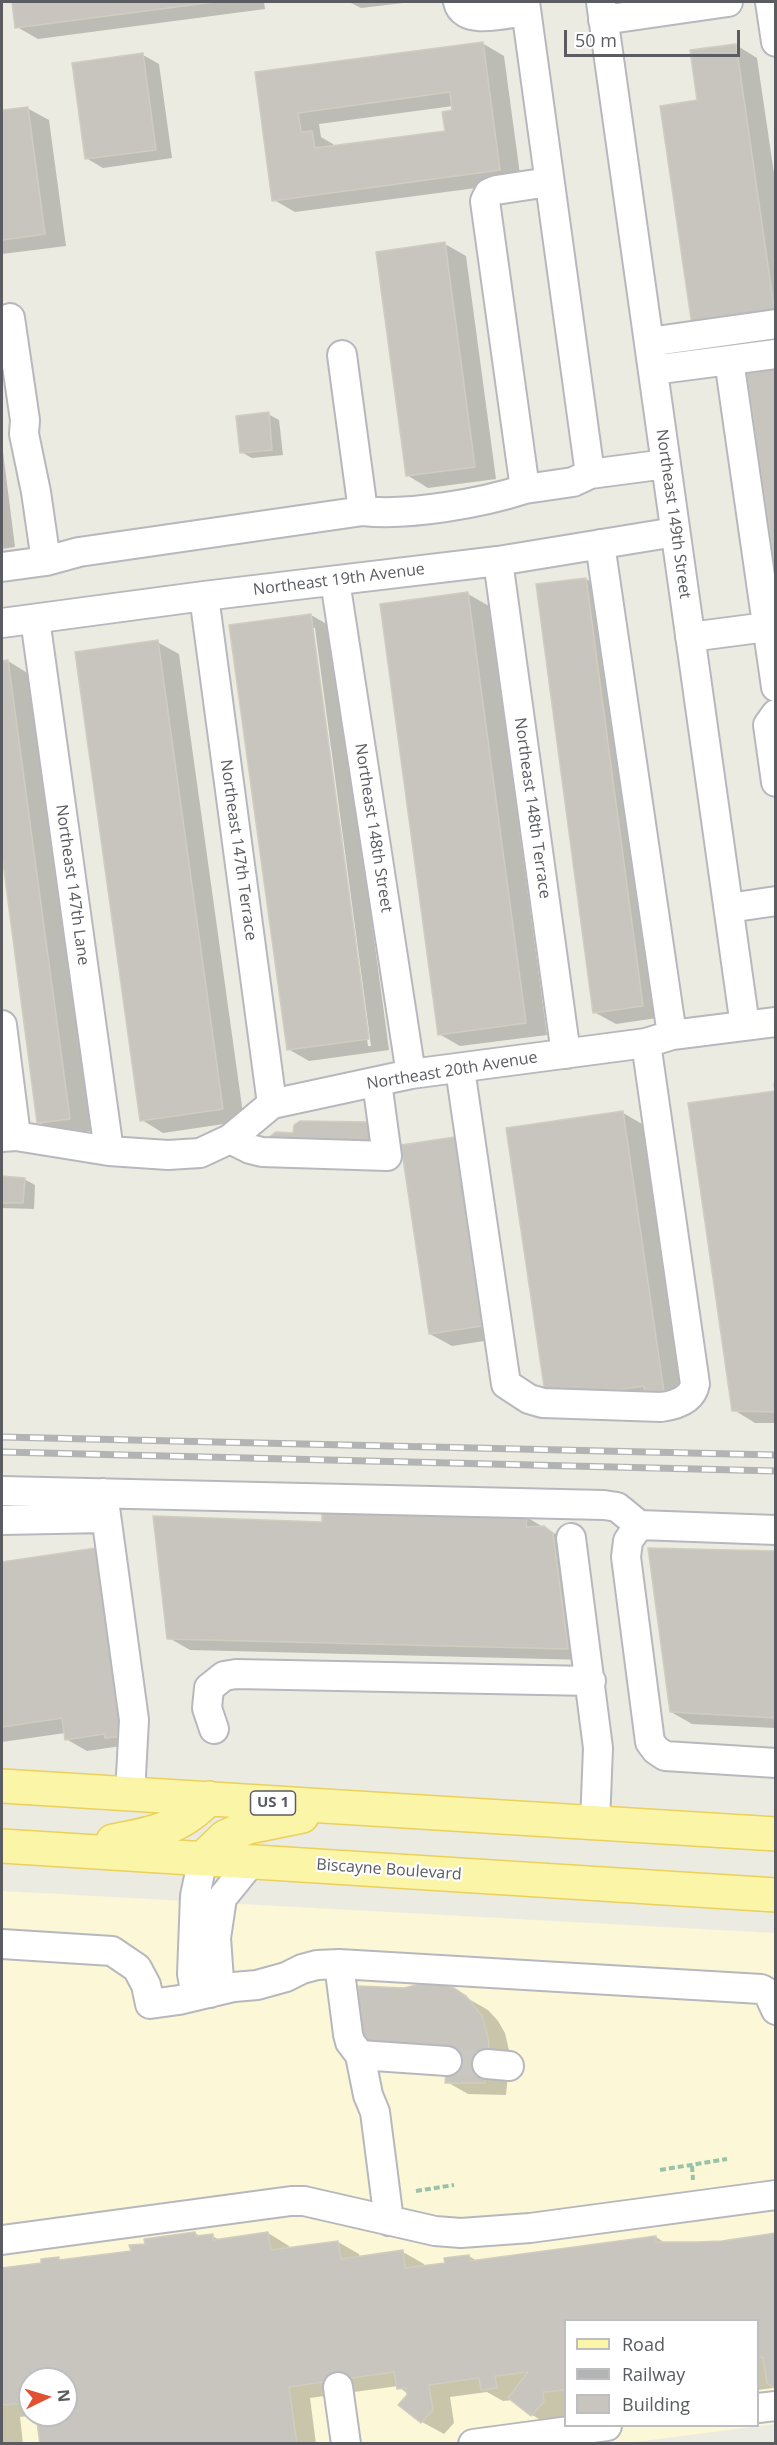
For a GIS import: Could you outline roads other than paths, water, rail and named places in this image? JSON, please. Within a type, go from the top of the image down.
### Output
[{"type":"main road","name":"US 1","points":[[2,1785],[776,1834]]},
{"type":"main road","points":[[67,1849],[152,1834],[180,1823],[197,1812],[210,1798]]},
{"type":"main road","points":[[203,1858],[225,1837],[248,1827],[345,1808]]},
{"type":"main road","name":"Biscayne Boulevard","points":[[2,1846],[252,1861],[768,1898]]},
{"type":"street","points":[[458,2],[465,13],[474,17],[525,6],[590,474]]},
{"type":"street","points":[[602,11],[728,2]]},
{"type":"street","points":[[770,2],[776,42]]},
{"type":"street","name":"Northeast 149th Street","points":[[602,11],[745,1026]]},
{"type":"street","points":[[525,489],[485,201],[489,193],[496,190],[549,182]]},
{"type":"street","points":[[10,318],[25,420],[24,434],[36,492],[46,561]]},
{"type":"street","points":[[649,342],[776,324]]},
{"type":"street","points":[[653,370],[776,354]]},
{"type":"street","points":[[342,355],[363,511]]},
{"type":"street","points":[[729,360],[776,687]]},
{"type":"street","points":[[2,567],[46,561],[79,552],[363,511],[391,513],[494,499],[525,489],[573,482],[590,474],[666,464]]},
{"type":"street","name":"Northeast 19th Avenue","points":[[2,623],[498,561],[675,532]]},
{"type":"street","points":[[460,1069],[506,1384],[529,1399],[543,1403],[661,1407],[673,1405],[687,1398],[693,1392],[696,1384],[659,1039],[600,544]]},
{"type":"street","name":"Northeast 148th Terrace","points":[[498,561],[566,1054]]},
{"type":"street","name":"Northeast 148th Street","points":[[335,581],[411,1074]]},
{"type":"street","name":"Northeast 147th Terrace","points":[[204,596],[272,1104]]},
{"type":"street","name":"Northeast 147th Lane","points":[[35,619],[109,1151]]},
{"type":"street","points":[[690,637],[767,627]]},
{"type":"street","points":[[776,714],[768,725],[776,782]]},
{"type":"street","points":[[729,908],[776,902]]},
{"type":"street","name":"Northeast 20th Avenue","points":[[9,1136],[109,1151],[168,1155],[200,1153],[230,1139],[272,1104],[411,1074],[566,1054],[776,1022]]},
{"type":"street","points":[[2,1025],[9,1136]]},
{"type":"street","points":[[230,1139],[262,1152],[387,1156],[376,1082]]},
{"type":"street","points":[[2,1491],[104,1506]]},
{"type":"street","points":[[2,1520],[104,1506],[604,1505],[617,1507],[639,1525],[776,1530]]},
{"type":"street","points":[[104,1506],[134,1720],[130,1794]]},
{"type":"street","points":[[639,1525],[628,1541],[626,1557],[650,1742],[664,1756],[776,1763]]},
{"type":"street","points":[[571,1538],[598,1748],[595,1822]]},
{"type":"street","points":[[214,1729],[207,1708],[209,1688],[224,1676],[236,1674],[591,1681]]},
{"type":"street","points":[[203,1858],[195,1896],[192,1974],[194,1985],[210,1993]]},
{"type":"street","points":[[210,1993],[219,1980],[216,1938],[222,1898],[252,1861]]},
{"type":"street","points":[[2,1944],[112,1951],[126,1958],[137,1968],[146,1985],[150,2004],[286,1977],[317,1965],[339,1964],[761,1989],[768,1993],[776,2010]]},
{"type":"street","points":[[339,1964],[348,2034],[350,2042],[360,2055],[368,2095],[375,2112],[389,2221]]},
{"type":"street","points":[[360,2055],[447,2061]]},
{"type":"street","points":[[2,2240],[291,2201],[304,2201],[435,2231],[480,2233],[776,2195]]},
{"type":"street","points":[[338,2387],[346,2444]]},
{"type":"street","points":[[759,2408],[776,2406]]},
{"type":"street","points":[[473,2444],[600,2427]]},
{"type":"tunnel","points":[[447,2061],[487,2064]]},
{"type":"railway","points":[[2,1437],[776,1455]]},
{"type":"railway","points":[[2,1452],[776,1471]]}]
